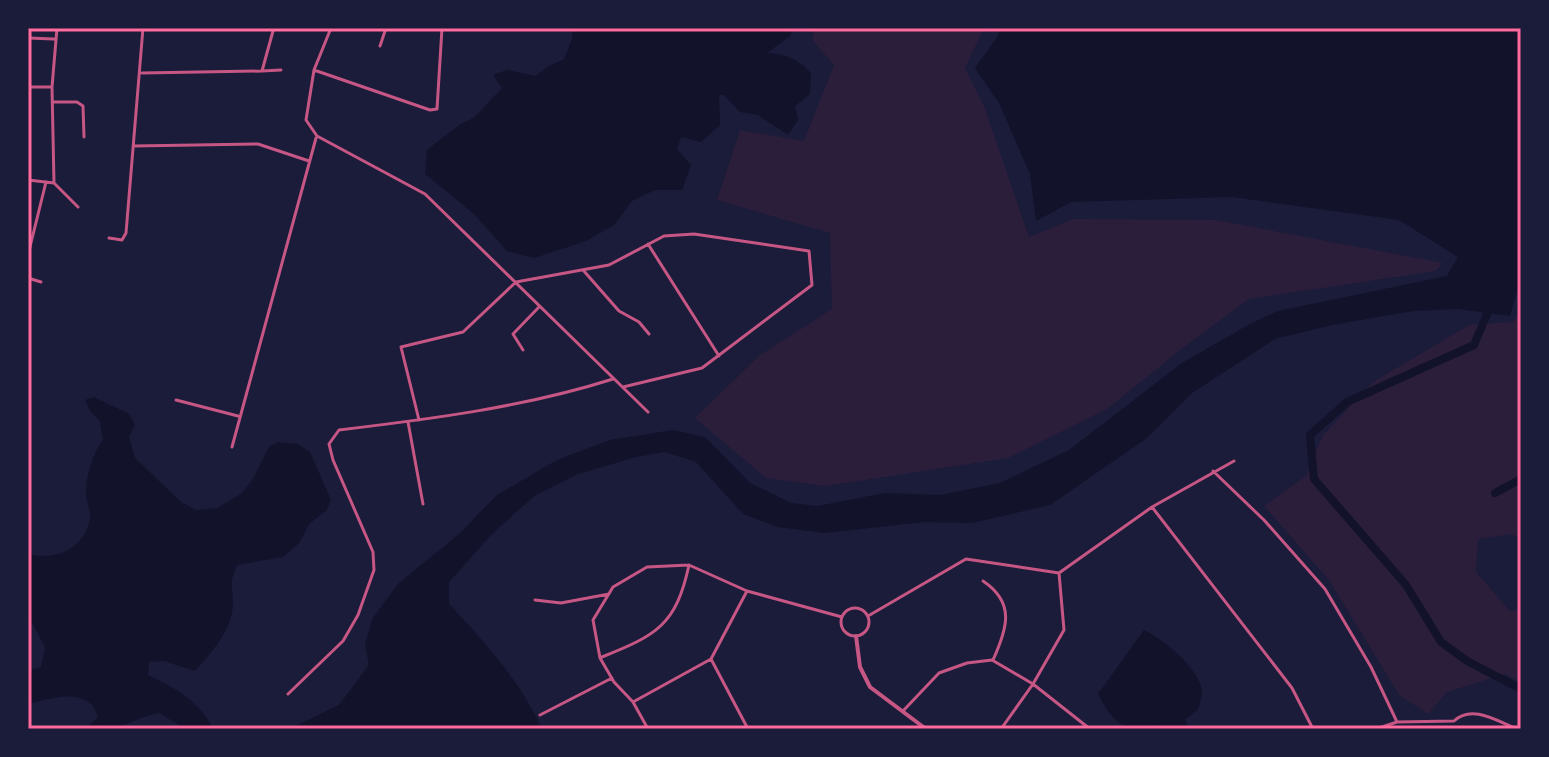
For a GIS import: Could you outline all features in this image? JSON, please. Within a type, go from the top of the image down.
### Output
[{"type":"street","points":[[54,183],[52,87],[57,28]]},
{"type":"street","points":[[109,238],[125,239],[143,28]]},
{"type":"street","points":[[331,28],[314,70],[306,120],[317,136],[425,194],[648,412]]},
{"type":"street","points":[[380,46],[386,28]]},
{"type":"street","points":[[314,70],[430,110],[437,109],[442,28]]},
{"type":"street","points":[[262,71],[273,31]]},
{"type":"street","points":[[28,38],[54,39]]},
{"type":"street","points":[[141,73],[281,70]]},
{"type":"street","points":[[28,87],[52,87]]},
{"type":"street","points":[[52,102],[77,102],[83,106],[84,137]]},
{"type":"street","points":[[232,447],[317,136]]},
{"type":"street","points":[[133,146],[258,144],[309,161]]},
{"type":"street","points":[[28,180],[54,183],[78,207]]},
{"type":"street","points":[[28,255],[46,182]]},
{"type":"street","points":[[419,420],[401,347],[463,332],[516,282],[609,265],[664,236],[694,234],[809,251],[812,285],[719,356],[702,368],[623,387]]},
{"type":"street","points":[[648,244],[719,356]]},
{"type":"street","points":[[583,270],[619,311],[639,322],[649,334]]},
{"type":"street","points":[[28,278],[41,282]]},
{"type":"street","points":[[523,350],[513,334],[540,306]]},
{"type":"street","points":[[288,694],[343,641],[358,615],[374,570],[373,552],[329,444],[339,430],[408,422],[572,392],[613,379]]},
{"type":"street","points":[[176,400],[239,416]]},
{"type":"street","points":[[408,422],[423,504]]},
{"type":"street","points":[[868,616],[966,559],[1059,573],[1152,507],[1234,461]]},
{"type":"street","points":[[1213,471],[1264,520],[1325,589],[1371,667],[1397,722]]},
{"type":"street","points":[[1152,507],[1292,688],[1313,729]]},
{"type":"street","points":[[600,658],[642,640],[669,619],[689,565]]},
{"type":"street","points":[[648,729],[633,702],[612,678],[600,658],[593,620],[613,587],[647,567],[689,565],[747,591],[842,617]]},
{"type":"street","points":[[1001,729],[1033,684],[1064,630],[1059,573]]},
{"type":"street","points":[[983,581],[998,590],[1007,616],[1004,635],[993,660]]},
{"type":"street","points":[[633,702],[711,659],[747,591]]},
{"type":"street","points":[[535,600],[561,603],[609,594]]},
{"type":"street","points":[[856,636],[844,630],[842,617],[848,610],[857,608],[868,616]]},
{"type":"street","points":[[856,636],[867,629],[868,616]]},
{"type":"street","points":[[856,636],[860,667],[870,687],[926,729]]},
{"type":"street","points":[[711,659],[748,729]]},
{"type":"street","points":[[903,711],[939,673],[967,663],[993,660],[1033,684],[1090,729]]},
{"type":"street","points":[[540,715],[612,678]]},
{"type":"street","points":[[1376,729],[1397,722],[1454,721],[1462,713],[1471,713],[1517,729]]},
{"type":"shaded area","points":[[572,28],[793,28],[790,36],[767,53],[791,58],[802,64],[811,73],[810,94],[795,106],[798,120],[788,135],[758,115],[740,112],[724,95],[719,95],[720,125],[701,142],[681,137],[677,149],[691,165],[682,190],[655,190],[632,201],[614,225],[586,241],[534,258],[507,251],[474,214],[425,174],[427,150],[459,125],[475,117],[502,88],[493,75],[507,70],[536,76],[564,59],[572,39]]},
{"type":"shaded area","points":[[815,28],[984,28],[965,68],[984,106],[1029,237],[1073,219],[1216,220],[1443,263],[1436,271],[1249,299],[1107,409],[1008,458],[826,486],[766,478],[695,418],[760,355],[832,309],[830,233],[717,200],[740,130],[804,141],[834,65],[812,40]]},
{"type":"shaded area","points":[[1000,28],[1521,28],[1521,277],[1510,316],[1458,309],[1413,311],[1275,339],[1192,393],[1147,438],[1050,505],[972,523],[924,522],[824,533],[778,527],[743,514],[696,462],[665,452],[578,474],[534,496],[491,535],[449,582],[449,604],[512,678],[542,729],[289,729],[339,705],[369,665],[365,645],[372,619],[398,584],[459,534],[497,495],[557,460],[610,440],[673,430],[705,437],[750,483],[791,503],[818,506],[885,493],[940,495],[1000,483],[1069,450],[1182,363],[1250,324],[1278,311],[1447,276],[1458,257],[1399,220],[1232,197],[1071,202],[1036,221],[1030,174],[999,103],[975,68],[998,36]]},
{"type":"shaded area","points":[[1521,308],[1521,538],[1511,534],[1478,539],[1476,572],[1510,611],[1521,610],[1521,682],[1505,674],[1447,692],[1428,714],[1399,695],[1329,580],[1264,506],[1306,476],[1323,435],[1373,382],[1469,325],[1513,322]]},
{"type":"shaded area","points":[[94,397],[129,414],[135,425],[129,437],[135,458],[181,502],[196,510],[217,508],[241,494],[253,479],[269,447],[278,442],[298,444],[310,452],[331,500],[326,511],[309,524],[300,542],[283,557],[237,565],[232,581],[233,603],[229,622],[220,640],[195,671],[164,661],[149,662],[148,675],[194,703],[213,729],[186,729],[159,713],[103,729],[94,707],[85,700],[61,697],[28,704],[28,671],[41,667],[45,647],[28,615],[28,554],[59,554],[76,545],[87,529],[90,515],[86,497],[87,480],[103,440],[100,421],[85,400]]},
{"type":"shaded area","points":[[1144,630],[1179,655],[1200,682],[1201,700],[1198,710],[1185,719],[1188,726],[1180,729],[1164,729],[1160,725],[1138,730],[1130,728],[1115,719],[1098,694]]},
{"type":"waterway","points":[[1486,306],[1487,314],[1474,345],[1347,402],[1310,435],[1314,479],[1406,585],[1441,642],[1467,661],[1521,689]]},
{"type":"waterway","points":[[1495,493],[1521,479]]},
{"type":"waterway","points":[[91,729],[105,716]]}]
